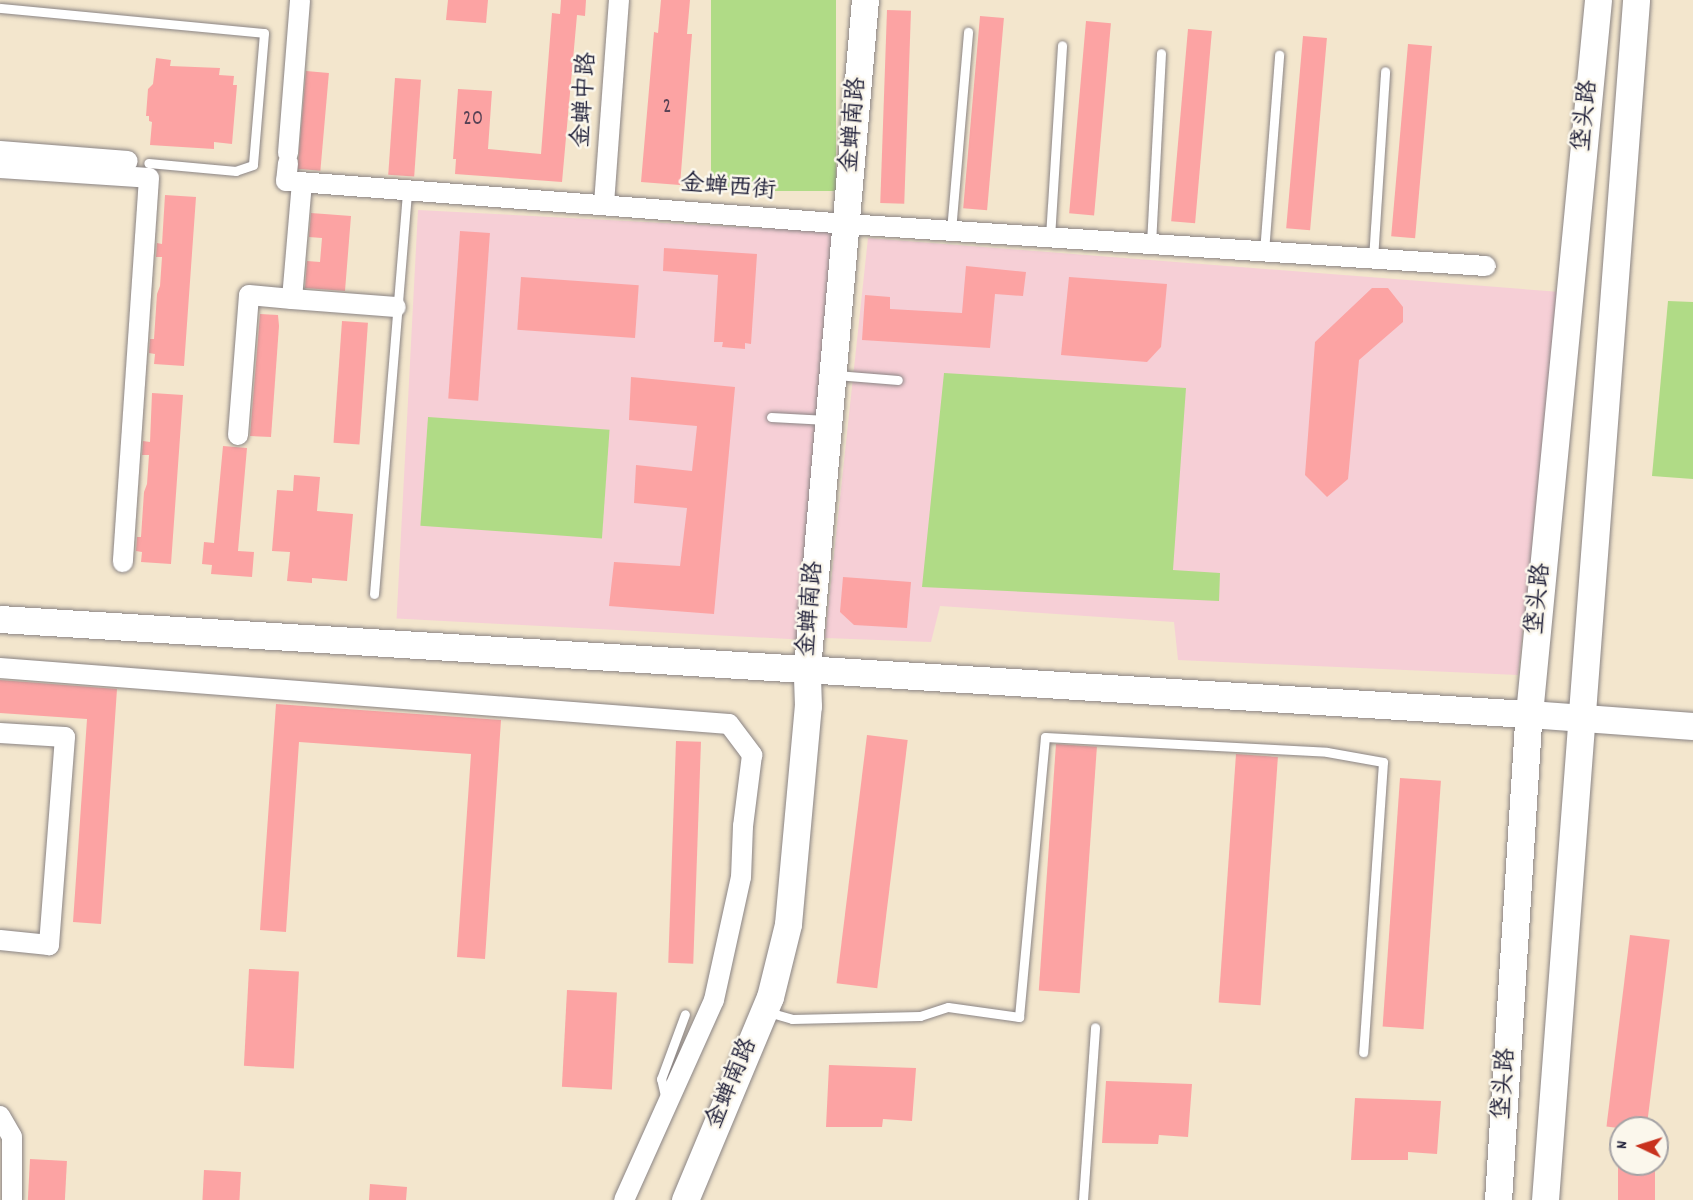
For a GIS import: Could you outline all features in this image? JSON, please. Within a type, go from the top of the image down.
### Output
[{"type":"street","points":[[292,299],[302,182],[286,181],[300,0]]},
{"type":"street","name":"金蝉中路","points":[[604,204],[619,0]]},
{"type":"street","name":"金蝉南路","points":[[685,1200],[765,1011],[788,924],[808,706],[807,668],[847,224],[864,0]]},
{"type":"street","name":"垡头路","points":[[1498,1200],[1529,714],[1598,0]]},
{"type":"street","name":"垡头路","points":[[1545,1200],[1636,0]]},
{"type":"street","points":[[0,151],[128,161]]},
{"type":"street","points":[[0,168],[149,177],[123,562]]},
{"type":"street","name":"金蝉西街","points":[[302,182],[847,224],[1486,266]]},
{"type":"street","points":[[238,435],[249,295],[396,307]]},
{"type":"street","points":[[0,619],[807,668],[1693,726]]},
{"type":"street","points":[[0,668],[729,724],[752,755],[743,826],[741,877],[714,1000],[624,1200]]},
{"type":"street","points":[[0,733],[65,737],[49,945],[0,940]]},
{"type":"street","points":[[0,1116],[12,1137],[12,1200]]},
{"type":"lane","points":[[0,8],[264,33],[254,165],[236,171],[148,163]]},
{"type":"lane","points":[[951,231],[968,32]]},
{"type":"lane","points":[[1050,237],[1062,45]]},
{"type":"lane","points":[[1151,244],[1161,53]]},
{"type":"lane","points":[[1264,252],[1279,55]]},
{"type":"lane","points":[[1373,259],[1385,71]]},
{"type":"lane","points":[[374,594],[407,191]]},
{"type":"lane","points":[[833,375],[898,380]]},
{"type":"lane","points":[[771,417],[829,420]]},
{"type":"lane","points":[[765,1011],[792,1019],[908,1017],[920,1016],[948,1007],[1019,1017],[1045,737],[1327,752],[1383,762],[1363,1052]]},
{"type":"lane","points":[[667,1105],[661,1079],[685,1014]]},
{"type":"lane","points":[[1083,1200],[1095,1027]]},
{"type":"shaded area","points":[[418,210],[837,232],[816,640],[397,618]]},
{"type":"shaded area","points":[[868,238],[1560,292],[1518,675],[1178,660],[1174,622],[940,606],[931,642],[825,638]]},
{"type":"green space","points":[[711,0],[836,0],[836,191],[711,191]]},
{"type":"green space","points":[[1668,301],[1693,302],[1693,479],[1652,476]]},
{"type":"green space","points":[[944,373],[1186,388],[1173,570],[1220,573],[1219,601],[922,587]]},
{"type":"green space","points":[[428,417],[610,430],[602,538],[420,526]]},
{"type":"building","points":[[448,0],[488,0],[486,23],[446,20]]},
{"type":"building","points":[[561,0],[586,0],[585,16],[577,15],[562,182],[455,174],[456,159],[453,159],[458,89],[492,91],[488,149],[541,154],[552,13],[560,14]]},
{"type":"building","points":[[661,0],[690,0],[687,34],[692,34],[680,185],[641,182],[654,32],[658,33]]},
{"type":"building","points":[[887,10],[911,11],[904,204],[880,203]]},
{"type":"building","points":[[980,16],[1004,18],[987,210],[963,208]]},
{"type":"building","points":[[1086,21],[1111,23],[1094,215],[1069,213]]},
{"type":"building","points":[[1188,29],[1212,31],[1195,223],[1171,221]]},
{"type":"building","points":[[1303,36],[1327,38],[1310,230],[1286,228]]},
{"type":"building","points":[[1408,44],[1432,46],[1415,238],[1391,236]]},
{"type":"building","points":[[156,58],[171,60],[170,66],[220,68],[219,75],[234,76],[233,85],[237,85],[232,144],[214,142],[214,149],[150,145],[152,122],[149,121],[149,116],[146,116],[148,89],[153,84]]},
{"type":"building","points":[[306,71],[329,73],[320,171],[297,169]]},
{"type":"building","points":[[395,78],[421,80],[414,177],[388,175]]},
{"type":"building","points":[[165,195],[196,197],[184,366],[154,364],[155,354],[149,353],[150,339],[154,339],[157,294],[160,286],[162,257],[156,257],[157,243],[162,244]]},
{"type":"building","points":[[311,213],[351,216],[345,291],[305,288],[307,261],[320,262],[322,238],[309,237]]},
{"type":"building","points":[[460,231],[490,233],[478,401],[448,399]]},
{"type":"building","points":[[664,248],[757,254],[751,344],[745,343],[745,349],[722,347],[723,342],[714,342],[718,275],[663,271]]},
{"type":"building","points":[[966,266],[1026,272],[1023,296],[995,294],[990,348],[862,340],[865,295],[890,297],[890,309],[962,313]]},
{"type":"building","points":[[521,277],[639,285],[635,338],[517,330]]},
{"type":"building","points":[[1069,277],[1167,284],[1161,347],[1147,362],[1061,355]]},
{"type":"building","points":[[1372,288],[1388,288],[1403,307],[1403,322],[1359,360],[1348,479],[1327,497],[1305,475],[1315,342]]},
{"type":"building","points":[[260,314],[278,315],[279,326],[271,437],[250,436]]},
{"type":"building","points":[[342,321],[368,323],[359,445],[333,443]]},
{"type":"building","points":[[631,377],[735,387],[714,614],[609,606],[614,562],[680,566],[687,508],[634,503],[636,465],[692,471],[697,426],[629,420]]},
{"type":"building","points":[[152,393],[183,395],[171,564],[141,562],[142,552],[136,551],[137,537],[141,537],[144,492],[147,484],[149,455],[142,455],[143,441],[150,442]]},
{"type":"building","points":[[223,446],[247,448],[238,551],[254,552],[252,577],[211,574],[212,565],[202,564],[204,542],[214,543]]},
{"type":"building","points":[[294,475],[320,477],[317,511],[353,514],[347,581],[312,578],[312,583],[287,581],[290,552],[272,551],[277,490],[293,491]]},
{"type":"building","points":[[843,577],[911,582],[907,628],[854,625],[840,612]]},
{"type":"building","points":[[0,680],[117,689],[101,924],[73,922],[87,719],[0,713]]},
{"type":"building","points":[[276,704],[501,720],[485,959],[457,957],[471,754],[299,742],[286,932],[260,930]]},
{"type":"building","points":[[867,735],[908,740],[877,988],[837,983]]},
{"type":"building","points":[[676,741],[701,742],[693,964],[668,963]]},
{"type":"building","points":[[1056,744],[1097,747],[1080,993],[1039,990]]},
{"type":"building","points":[[1236,754],[1278,757],[1261,1005],[1219,1002]]},
{"type":"building","points":[[1400,778],[1441,781],[1424,1029],[1383,1026]]},
{"type":"building","points":[[1630,935],[1670,940],[1648,1116],[1609,1116],[1609,1127],[1606,1127]]},
{"type":"building","points":[[249,969],[299,972],[294,1068],[244,1066]]},
{"type":"building","points":[[567,990],[617,993],[612,1089],[562,1087]]},
{"type":"building","points":[[829,1065],[916,1068],[912,1121],[883,1119],[882,1127],[826,1127]]},
{"type":"building","points":[[1106,1081],[1192,1084],[1188,1137],[1159,1135],[1158,1144],[1102,1143]]},
{"type":"building","points":[[1355,1098],[1441,1101],[1437,1154],[1408,1152],[1408,1160],[1351,1160]]},
{"type":"building","points":[[30,1159],[67,1161],[65,1200],[28,1200]]},
{"type":"building","points":[[204,1170],[241,1172],[239,1200],[202,1200]]},
{"type":"building","points":[[1618,1176],[1655,1176],[1655,1200],[1618,1200]]},
{"type":"building","points":[[370,1184],[407,1187],[406,1200],[369,1200]]}]
